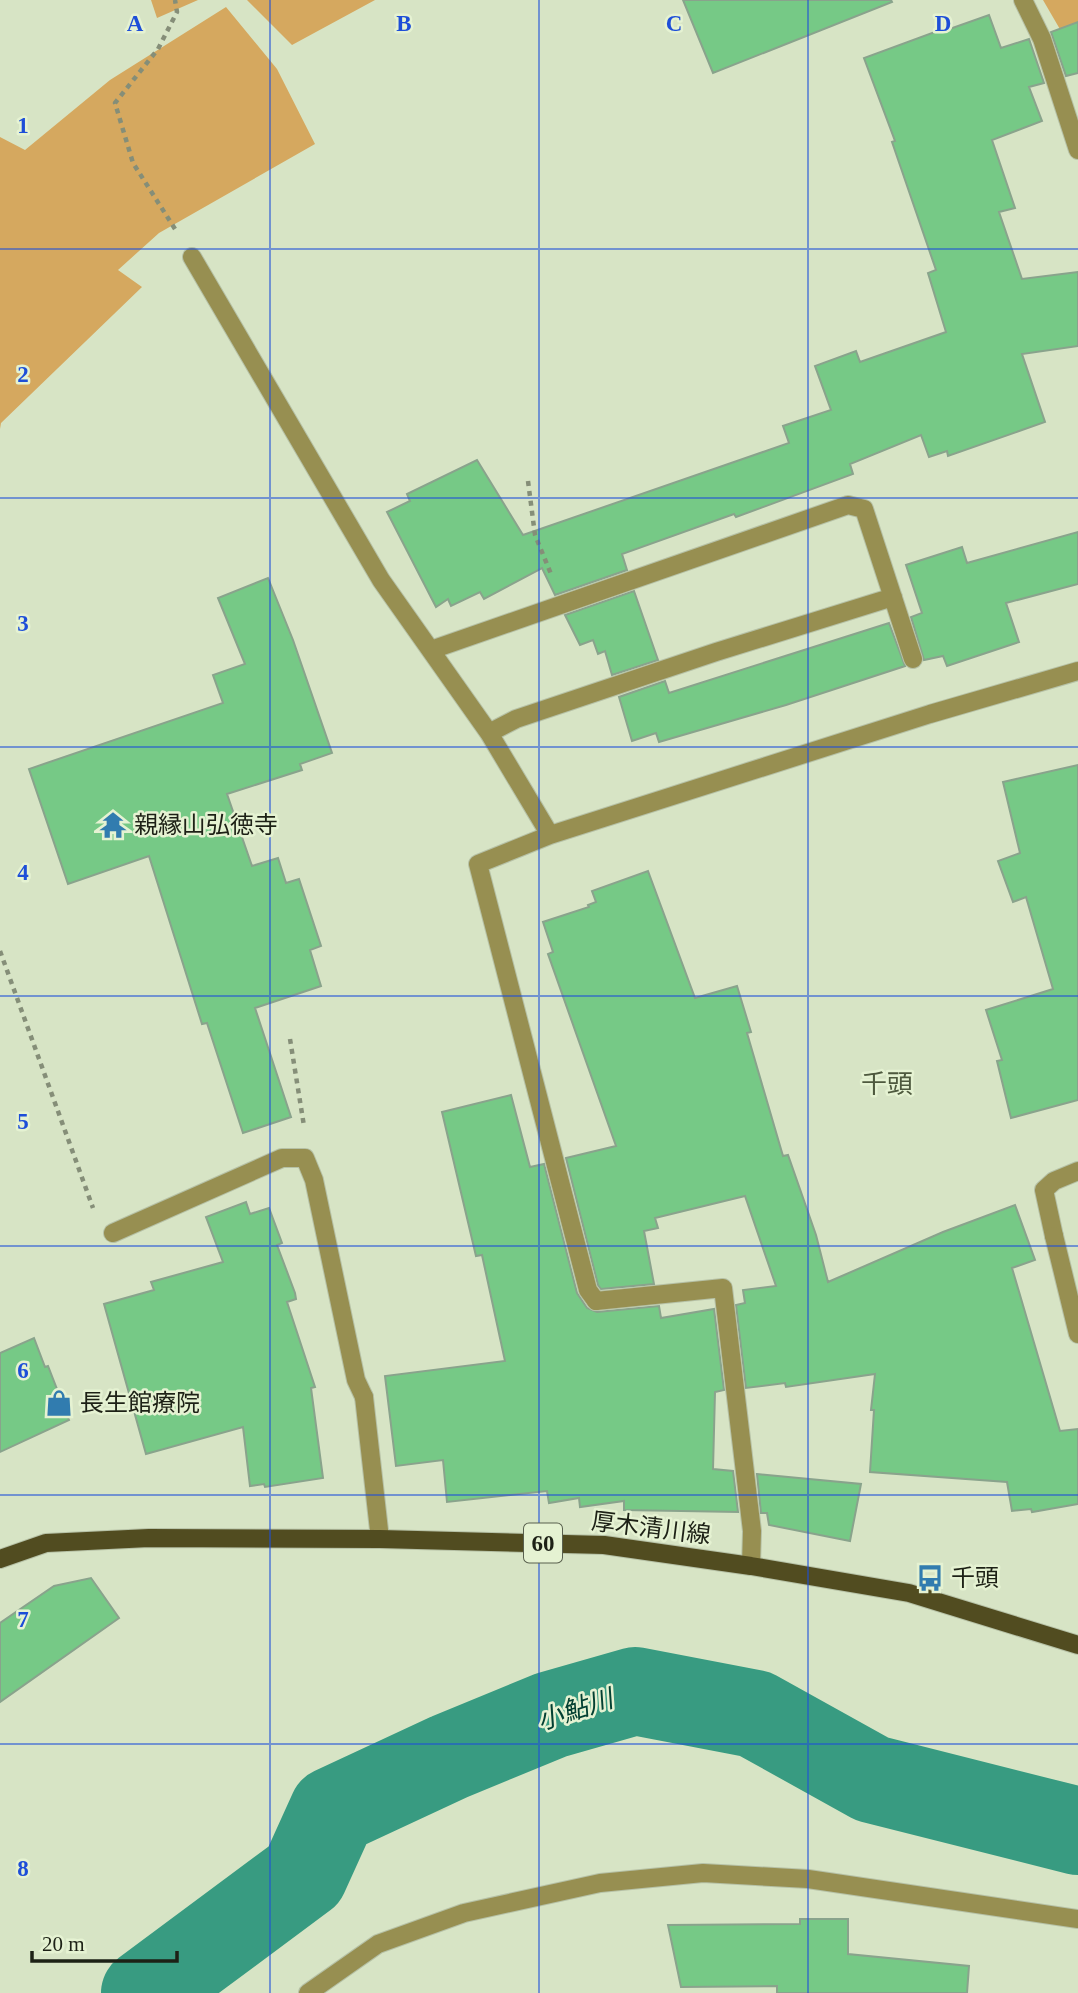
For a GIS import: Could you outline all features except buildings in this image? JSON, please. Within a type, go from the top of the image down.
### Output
[{"type":"main road","name":"厚木清川線","points":[[0,1559],[47,1543],[149,1538],[380,1539],[604,1545],[751,1566],[909,1593],[1078,1645]]},
{"type":"street","points":[[1023,0],[1042,39],[1078,150]]},
{"type":"street","points":[[192,257],[381,580],[489,733],[550,835]]},
{"type":"street","points":[[431,650],[848,505],[863,509],[913,659]]},
{"type":"street","points":[[489,733],[516,719],[716,652],[893,597]]},
{"type":"street","points":[[751,1566],[752,1531],[723,1288],[596,1300],[589,1290],[478,864],[550,835],[930,714],[1078,671]]},
{"type":"street","points":[[113,1233],[282,1158],[305,1158],[314,1180],[356,1380],[364,1397],[380,1539]]},
{"type":"street","points":[[1078,1171],[1054,1181],[1044,1190],[1054,1237],[1058,1292],[1078,1334]]},
{"type":"street","points":[[308,1993],[378,1944],[464,1913],[600,1883],[702,1873],[808,1879],[1078,1919]]},
{"type":"path","points":[[175,0],[177,12],[158,49],[115,103],[132,163],[192,257]]},
{"type":"path","points":[[528,481],[535,535],[563,603]]},
{"type":"path","points":[[0,951],[101,1230],[113,1233]]},
{"type":"path","points":[[290,1039],[303,1112],[305,1158]]},
{"type":"shaded area","points":[[151,0],[198,0],[157,18]]},
{"type":"shaded area","points":[[247,0],[375,0],[292,45]]},
{"type":"shaded area","points":[[1043,0],[1078,0],[1078,23],[1061,31]]},
{"type":"shaded area","points":[[226,7],[277,69],[315,144],[159,233],[118,270],[142,287],[1,423],[0,429],[0,137],[25,150],[110,80]]},
{"type":"waterway","name":"小鮎川","points":[[145,1993],[304,1875],[333,1811],[449,1757],[551,1715],[635,1691],[755,1714],[872,1779],[1078,1831]]},
{"type":"place","name":"親縁山弘徳寺","points":[[113,825]]},
{"type":"place","name":"長生館療院","points":[[59,1403]]},
{"type":"place","name":"千頭","points":[[930,1578]]},
{"type":"district","name":"千頭","points":[[887,1084]]}]
